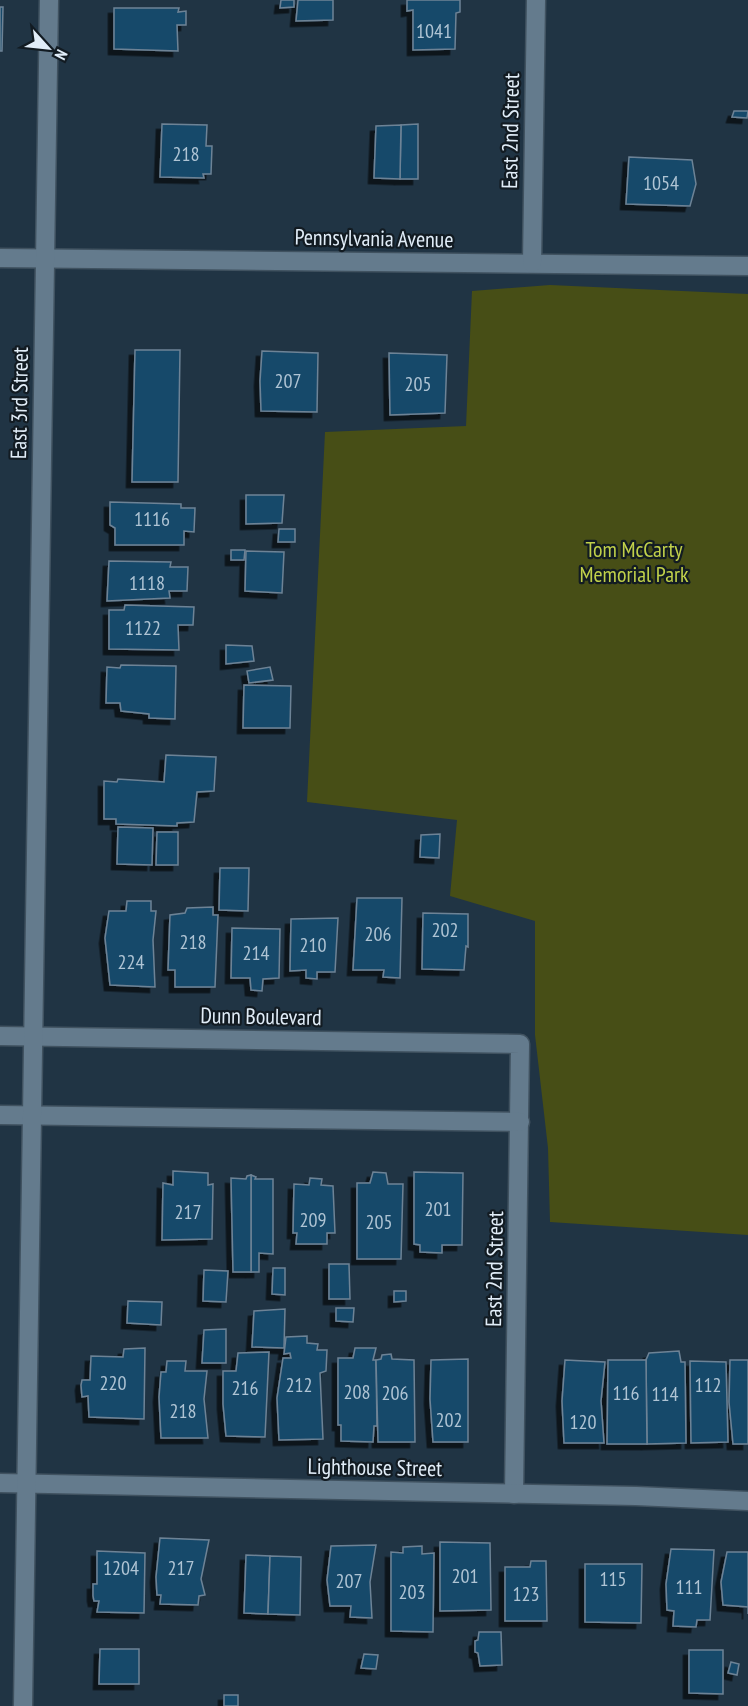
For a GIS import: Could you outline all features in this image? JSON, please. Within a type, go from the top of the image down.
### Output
[{"type":"street","name":"East 3rd Street","points":[[23,1706],[49,0]]},
{"type":"street","name":"East 2nd Street","points":[[532,263],[536,0]]},
{"type":"street","name":"Pennsylvania Avenue","points":[[0,258],[748,266]]},
{"type":"street","name":"Dunn Boulevard","points":[[0,1036],[520,1044]]},
{"type":"street","name":"East 2nd Street","points":[[514,1494],[520,1044]]},
{"type":"street","points":[[0,1114],[520,1122]]},
{"type":"street","name":"Lighthouse Street","points":[[0,1483],[748,1501]]},
{"type":"green space","name":"Tom McCarty Memorial Park","points":[[550,285],[748,294],[748,1235],[550,1222],[548,1148],[535,1035],[535,921],[450,896],[457,820],[307,802],[325,432],[466,426],[472,291]]},
{"type":"building","points":[[281,0],[294,0],[294,7],[280,8]]},
{"type":"building","points":[[298,0],[333,0],[333,20],[296,21]]},
{"type":"building","points":[[407,0],[460,0],[460,12],[456,13],[455,49],[413,50],[413,10],[407,11]]},
{"type":"building","points":[[0,7],[3,7],[2,51],[0,51]]},
{"type":"building","points":[[114,8],[179,8],[178,12],[186,11],[186,25],[177,25],[178,51],[114,49]]},
{"type":"building","points":[[734,111],[748,111],[747,118],[732,117]]},
{"type":"building","points":[[162,124],[207,125],[206,146],[212,146],[211,174],[203,174],[204,178],[160,177]]},
{"type":"building","points":[[418,124],[418,179],[400,179],[401,125]]},
{"type":"building","points":[[401,125],[400,179],[374,178],[376,126]]},
{"type":"building","points":[[629,157],[692,160],[696,184],[690,206],[626,204]]},
{"type":"building","points":[[135,350],[180,350],[178,482],[132,482]]},
{"type":"building","points":[[262,351],[318,353],[317,412],[261,411]]},
{"type":"building","points":[[389,353],[447,355],[445,413],[390,415]]},
{"type":"building","points":[[246,495],[284,495],[282,523],[246,524]]},
{"type":"building","points":[[110,502],[181,504],[181,508],[195,508],[194,532],[184,531],[184,545],[115,545],[115,528],[110,525]]},
{"type":"building","points":[[279,529],[295,529],[295,542],[278,542]]},
{"type":"building","points":[[231,550],[245,550],[244,560],[231,560]]},
{"type":"building","points":[[246,551],[284,552],[282,593],[245,591]]},
{"type":"building","points":[[109,561],[171,562],[170,567],[188,567],[187,591],[169,591],[170,598],[107,601]]},
{"type":"building","points":[[125,605],[194,607],[193,625],[178,625],[179,650],[109,649],[109,610],[124,610]]},
{"type":"building","points":[[226,645],[252,646],[254,661],[226,664]]},
{"type":"building","points":[[121,665],[176,666],[175,719],[149,718],[149,714],[121,711],[120,703],[106,703],[107,667],[120,668]]},
{"type":"building","points":[[270,667],[273,680],[249,683],[247,671]]},
{"type":"building","points":[[244,685],[291,686],[290,728],[243,728]]},
{"type":"building","points":[[166,755],[216,757],[214,791],[197,792],[194,822],[177,823],[177,826],[116,824],[116,819],[104,819],[104,781],[117,782],[118,779],[164,782]]},
{"type":"building","points":[[118,827],[153,828],[152,865],[117,864]]},
{"type":"building","points":[[157,832],[178,832],[178,865],[156,865]]},
{"type":"building","points":[[440,834],[439,858],[420,857],[421,835]]},
{"type":"building","points":[[220,868],[249,868],[248,911],[219,910]]},
{"type":"building","points":[[357,898],[402,898],[400,978],[383,977],[384,970],[353,970]]},
{"type":"building","points":[[127,901],[151,901],[151,911],[156,911],[153,940],[155,987],[110,985],[105,938],[109,911],[126,911]]},
{"type":"building","points":[[213,907],[213,915],[218,915],[215,987],[175,987],[175,970],[168,970],[170,915],[185,913],[187,908]]},
{"type":"building","points":[[423,913],[468,914],[468,947],[466,946],[464,970],[422,969]]},
{"type":"building","points":[[338,918],[335,972],[317,972],[317,979],[306,978],[306,970],[290,971],[291,919]]},
{"type":"building","points":[[232,928],[280,929],[279,978],[263,979],[262,991],[251,990],[250,978],[231,978]]},
{"type":"building","points":[[173,1171],[208,1173],[208,1185],[213,1184],[212,1239],[162,1240],[163,1183],[173,1185]]},
{"type":"building","points":[[373,1172],[386,1173],[388,1184],[403,1184],[401,1259],[357,1259],[357,1183],[370,1183]]},
{"type":"building","points":[[414,1172],[463,1173],[462,1245],[442,1245],[442,1253],[420,1252],[420,1245],[414,1244]]},
{"type":"building","points":[[251,1175],[256,1177],[255,1179],[273,1179],[273,1254],[259,1253],[259,1272],[251,1272]]},
{"type":"building","points":[[251,1175],[251,1272],[233,1272],[231,1178],[246,1179]]},
{"type":"building","points":[[310,1178],[322,1179],[321,1185],[333,1186],[335,1233],[327,1233],[327,1244],[296,1244],[297,1233],[293,1233],[294,1184],[309,1185]]},
{"type":"building","points":[[329,1264],[349,1264],[350,1299],[329,1299]]},
{"type":"building","points":[[273,1268],[285,1268],[285,1295],[272,1294]]},
{"type":"building","points":[[204,1270],[228,1271],[226,1302],[203,1301]]},
{"type":"building","points":[[394,1291],[406,1291],[406,1301],[394,1302]]},
{"type":"building","points":[[128,1301],[162,1302],[161,1325],[127,1323]]},
{"type":"building","points":[[336,1308],[354,1308],[353,1322],[336,1321]]},
{"type":"building","points":[[285,1309],[284,1348],[252,1347],[254,1311]]},
{"type":"building","points":[[226,1329],[226,1363],[202,1363],[204,1330]]},
{"type":"building","points":[[307,1336],[307,1343],[318,1344],[317,1350],[327,1350],[326,1371],[320,1373],[323,1439],[279,1440],[277,1398],[283,1358],[291,1358],[290,1353],[284,1354],[286,1337]]},
{"type":"building","points":[[145,1348],[144,1419],[89,1417],[88,1396],[82,1397],[81,1385],[82,1380],[90,1380],[91,1356],[123,1357],[124,1349]]},
{"type":"building","points":[[355,1348],[376,1348],[373,1360],[376,1360],[377,1426],[374,1426],[373,1442],[341,1441],[341,1425],[338,1425],[338,1358],[353,1358]]},
{"type":"building","points":[[679,1351],[681,1362],[685,1362],[686,1443],[647,1444],[646,1360],[649,1353]]},
{"type":"building","points":[[269,1352],[265,1437],[226,1436],[223,1371],[236,1371],[238,1353]]},
{"type":"building","points":[[391,1354],[392,1359],[414,1360],[415,1442],[378,1442],[376,1360],[381,1359],[382,1355]]},
{"type":"building","points":[[468,1359],[468,1442],[433,1442],[430,1399],[431,1360]]},
{"type":"building","points":[[565,1360],[605,1362],[601,1401],[604,1443],[564,1443],[562,1401]]},
{"type":"building","points":[[608,1360],[646,1360],[647,1444],[607,1444]]},
{"type":"building","points":[[730,1360],[748,1360],[748,1444],[733,1444],[729,1402]]},
{"type":"building","points":[[167,1361],[186,1361],[185,1371],[207,1371],[204,1399],[208,1438],[161,1438],[159,1397],[161,1372],[166,1372]]},
{"type":"building","points":[[690,1361],[726,1362],[728,1442],[691,1443]]},
{"type":"building","points":[[160,1538],[209,1540],[201,1579],[205,1595],[199,1596],[198,1605],[160,1604],[161,1595],[157,1595],[156,1577]]},
{"type":"building","points":[[440,1542],[490,1543],[491,1610],[440,1611]]},
{"type":"building","points":[[376,1545],[370,1582],[372,1618],[350,1617],[351,1606],[330,1606],[327,1580],[331,1546]]},
{"type":"building","points":[[422,1546],[422,1554],[434,1553],[433,1632],[391,1631],[391,1552],[403,1553],[403,1547]]},
{"type":"building","points":[[671,1549],[714,1550],[710,1620],[697,1620],[696,1627],[673,1626],[674,1611],[667,1610],[666,1584]]},
{"type":"building","points":[[97,1551],[145,1553],[144,1613],[97,1612],[99,1601],[94,1601],[93,1584],[97,1584]]},
{"type":"building","points":[[727,1552],[748,1552],[748,1607],[723,1605],[721,1582]]},
{"type":"building","points":[[246,1555],[270,1556],[268,1614],[244,1613]]},
{"type":"building","points":[[270,1556],[301,1557],[300,1615],[268,1614]]},
{"type":"building","points":[[531,1561],[546,1561],[547,1621],[505,1621],[505,1567],[530,1567]]},
{"type":"building","points":[[585,1564],[642,1564],[641,1623],[585,1622]]},
{"type":"building","points":[[479,1632],[501,1632],[502,1665],[480,1666],[478,1653],[475,1652],[475,1641],[478,1640]]},
{"type":"building","points":[[100,1649],[139,1649],[139,1684],[99,1684]]},
{"type":"building","points":[[689,1650],[723,1650],[723,1694],[689,1693]]},
{"type":"building","points":[[364,1654],[378,1655],[376,1669],[361,1668]]},
{"type":"building","points":[[731,1662],[739,1664],[737,1675],[728,1673]]},
{"type":"building","points":[[224,1695],[238,1695],[238,1706],[224,1706]]}]
